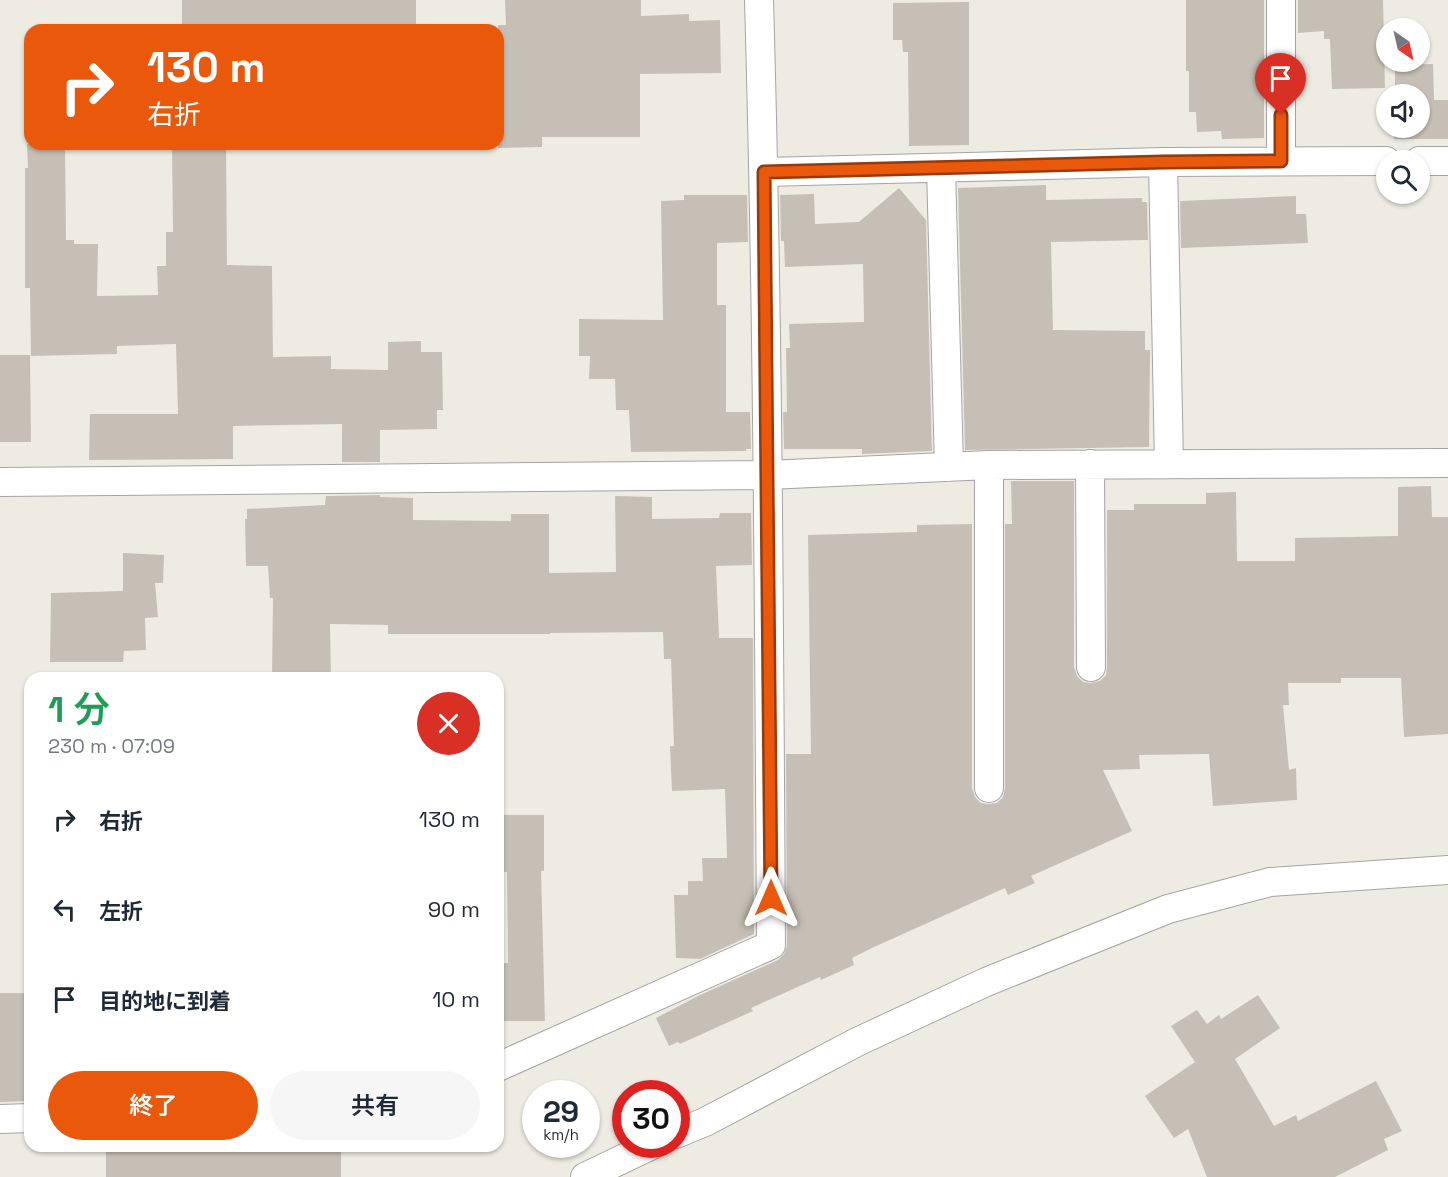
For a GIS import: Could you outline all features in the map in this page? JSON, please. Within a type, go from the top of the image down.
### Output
[{"type":"street","points":[[504,1064],[771,945],[768,475],[759,0]]},
{"type":"street","points":[[1281,0],[1281,161]]},
{"type":"street","points":[[1430,161],[1448,160]]},
{"type":"street","points":[[764,172],[1163,162],[1376,161]]},
{"type":"street","points":[[1163,162],[1169,464]]},
{"type":"street","points":[[941,168],[949,467]]},
{"type":"street","points":[[0,482],[768,475],[989,465],[1448,463]]},
{"type":"street","points":[[988,788],[989,465]]},
{"type":"street","points":[[1090,465],[1091,667]]},
{"type":"street","points":[[690,1128],[857,1042],[986,982],[1168,909],[1270,882],[1448,870]]},
{"type":"street","points":[[0,1119],[24,1118]]},
{"type":"street","points":[[569,1177],[593,1173],[625,1158]]},
{"type":"building","points":[[182,0],[416,0],[416,24],[182,24]]},
{"type":"building","points":[[505,0],[641,0],[641,16],[689,14],[689,21],[720,20],[721,73],[640,74],[640,137],[542,137],[542,147],[504,148],[504,25],[506,25]]},
{"type":"building","points":[[1186,0],[1264,0],[1264,138],[1222,139],[1221,131],[1197,132],[1196,112],[1189,112],[1189,71],[1186,71]]},
{"type":"building","points":[[1298,0],[1383,0],[1383,18],[1376,18],[1376,72],[1385,72],[1385,84],[1376,84],[1376,88],[1332,89],[1330,39],[1324,39],[1324,31],[1298,33]]},
{"type":"building","points":[[969,2],[969,145],[909,146],[908,52],[903,52],[902,40],[893,40],[893,3]]},
{"type":"building","points":[[1430,64],[1433,64],[1434,100],[1448,100],[1448,139],[1394,139],[1430,138],[1430,84],[1395,84],[1395,72],[1430,72]]},
{"type":"building","points":[[27,150],[65,150],[66,240],[74,240],[74,244],[98,244],[97,296],[158,295],[157,266],[166,266],[166,232],[173,232],[172,150],[226,150],[227,265],[272,266],[273,357],[331,356],[331,369],[388,370],[388,342],[421,341],[421,352],[442,352],[443,410],[437,410],[437,429],[380,430],[380,462],[342,462],[342,424],[233,426],[233,459],[89,460],[90,414],[178,414],[176,344],[117,346],[117,354],[31,356],[30,288],[25,288],[25,168],[28,168]]},
{"type":"building","points":[[1046,185],[1046,200],[1142,198],[1142,202],[1147,202],[1148,240],[1051,242],[1053,330],[1145,331],[1145,350],[1150,350],[1149,447],[965,450],[958,188]]},
{"type":"building","points":[[899,188],[926,220],[932,451],[862,454],[862,449],[784,449],[783,412],[787,412],[786,348],[790,348],[789,324],[864,322],[863,264],[785,267],[784,241],[781,241],[780,195],[814,194],[815,224],[859,222]]},
{"type":"building","points":[[684,195],[747,195],[748,242],[717,243],[717,305],[726,305],[726,412],[750,412],[751,449],[746,449],[746,451],[631,452],[629,410],[616,410],[615,379],[589,379],[590,356],[579,356],[579,319],[663,320],[661,201],[684,200]]},
{"type":"building","points":[[1296,196],[1296,214],[1306,214],[1308,243],[1181,248],[1180,201]]},
{"type":"building","points":[[0,355],[30,355],[31,442],[0,442]]},
{"type":"building","points":[[1011,481],[1074,481],[1074,667],[1077,676],[1083,682],[1090,683],[1100,681],[1106,675],[1107,667],[1107,510],[1134,510],[1134,504],[1206,504],[1206,493],[1236,492],[1237,561],[1295,561],[1295,538],[1398,536],[1398,487],[1431,486],[1432,517],[1448,517],[1448,734],[1404,737],[1401,678],[1341,678],[1341,683],[1288,683],[1289,705],[1283,705],[1289,770],[1296,768],[1297,800],[1213,806],[1209,754],[1139,755],[1140,769],[1103,770],[1132,831],[1031,876],[1035,883],[1008,895],[1005,888],[852,958],[854,965],[821,980],[820,977],[751,1008],[753,1011],[680,1044],[678,1042],[669,1046],[656,1018],[698,996],[778,960],[784,954],[787,946],[786,754],[811,754],[808,535],[917,532],[917,525],[972,524],[972,788],[975,797],[981,803],[997,803],[1003,797],[1005,788],[1005,524],[1012,524]]},
{"type":"building","points":[[380,495],[380,497],[413,498],[413,520],[511,521],[511,514],[549,514],[549,573],[616,572],[615,496],[652,497],[652,519],[719,518],[720,513],[751,513],[752,565],[716,566],[719,638],[753,638],[754,934],[700,959],[676,958],[674,895],[688,895],[688,881],[703,881],[702,858],[727,858],[725,789],[672,791],[670,746],[674,746],[671,659],[664,659],[663,632],[388,634],[388,625],[330,624],[331,672],[272,672],[273,598],[270,598],[268,566],[246,566],[245,519],[247,519],[247,509],[325,505],[326,496]]},
{"type":"building","points":[[123,553],[164,555],[163,583],[155,583],[158,617],[145,618],[146,650],[124,651],[123,662],[50,662],[51,593],[123,591]]},
{"type":"building","points":[[504,815],[544,815],[544,871],[541,871],[545,1021],[504,1021],[504,963],[508,963],[507,872],[504,872]]},
{"type":"building","points":[[0,993],[24,993],[24,1101],[0,1102]]},
{"type":"building","points":[[1258,995],[1280,1028],[1235,1059],[1274,1126],[1296,1115],[1298,1121],[1376,1081],[1402,1131],[1384,1139],[1388,1150],[1335,1177],[1207,1177],[1188,1129],[1174,1138],[1145,1096],[1195,1062],[1171,1026],[1197,1010],[1207,1024],[1219,1015],[1221,1019]]},
{"type":"building","points":[[106,1152],[341,1152],[341,1177],[106,1177]]},
{"type":"route","points":[[771,898],[764,172],[1281,161],[1281,115]]}]
